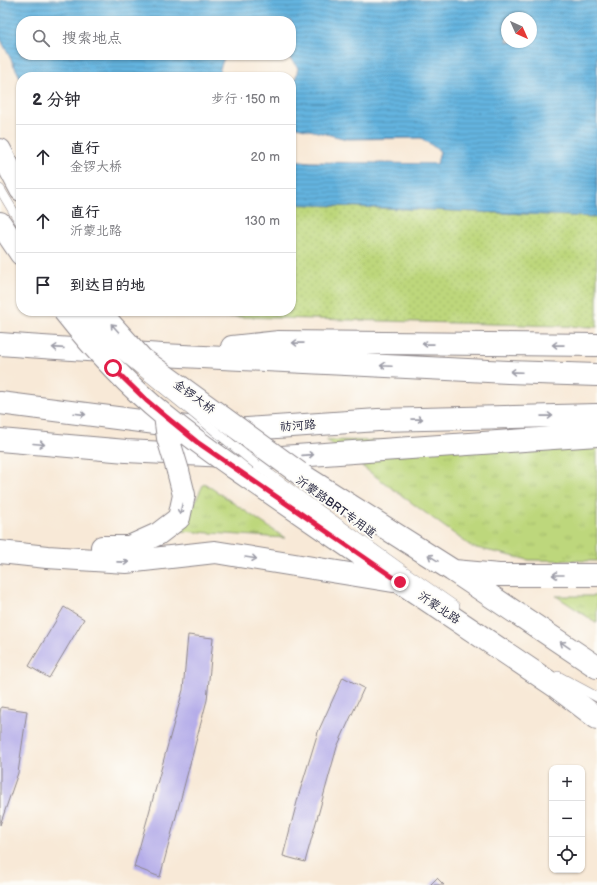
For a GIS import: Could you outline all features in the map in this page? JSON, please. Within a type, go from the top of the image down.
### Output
[{"type":"main road","points":[[0,150],[16,180]]},
{"type":"main road","points":[[0,223],[16,247]]},
{"type":"main road","name":"沂蒙北路","points":[[68,316],[113,368],[146,400],[197,442],[400,582],[555,686],[597,718]]},
{"type":"main road","name":"金锣大桥","points":[[103,316],[142,359],[299,473],[452,570]]},
{"type":"main road","points":[[162,355],[279,342],[597,345]]},
{"type":"main road","points":[[0,343],[162,355],[597,375]]},
{"type":"main road","name":"祊河路","points":[[0,404],[218,431],[378,420],[597,415]]},
{"type":"main road","points":[[0,541],[64,547],[129,547],[158,534],[179,518],[184,495],[168,438],[165,416]]},
{"type":"main road","points":[[218,431],[473,436],[597,435]]},
{"type":"main road","points":[[0,440],[126,451],[267,458],[597,435]]},
{"type":"main road","points":[[0,552],[46,557],[126,562],[215,552],[400,582]]},
{"type":"main road","points":[[452,570],[499,575],[597,575]]},
{"type":"main road","points":[[452,570],[597,667]]},
{"type":"lane","points":[[0,189],[16,216]]},
{"type":"lane","name":"沂蒙路BRT专用道","points":[[85,316],[112,347],[257,465],[464,612]]},
{"type":"lane","points":[[548,669],[560,678],[597,697]]},
{"type":"green space","points":[[296,204],[597,217],[597,327],[205,316],[296,316]]},
{"type":"green space","points":[[326,440],[597,444],[597,561],[529,560],[472,547]]},
{"type":"green space","points":[[204,483],[285,538],[181,531]]},
{"type":"green space","points":[[556,596],[597,596],[597,623]]},
{"type":"water","points":[[0,0],[597,0],[597,217],[296,204],[296,160],[437,164],[440,151],[421,138],[347,139],[297,127],[296,77],[298,68],[291,60],[296,60],[296,16],[16,16],[16,60],[223,60],[219,72],[17,72],[0,38]]},
{"type":"building","points":[[64,607],[84,619],[49,678],[29,666]]},
{"type":"building","points":[[188,635],[213,638],[207,700],[160,877],[134,867],[183,690]]},
{"type":"building","points":[[343,677],[364,688],[337,747],[305,862],[283,856],[299,794],[318,732]]},
{"type":"building","points":[[1,707],[27,711],[18,773],[0,825],[0,713]]},
{"type":"building","points":[[437,878],[444,885],[430,885]]},
{"type":"route","points":[[113,368],[146,400],[197,442],[400,582]]}]
